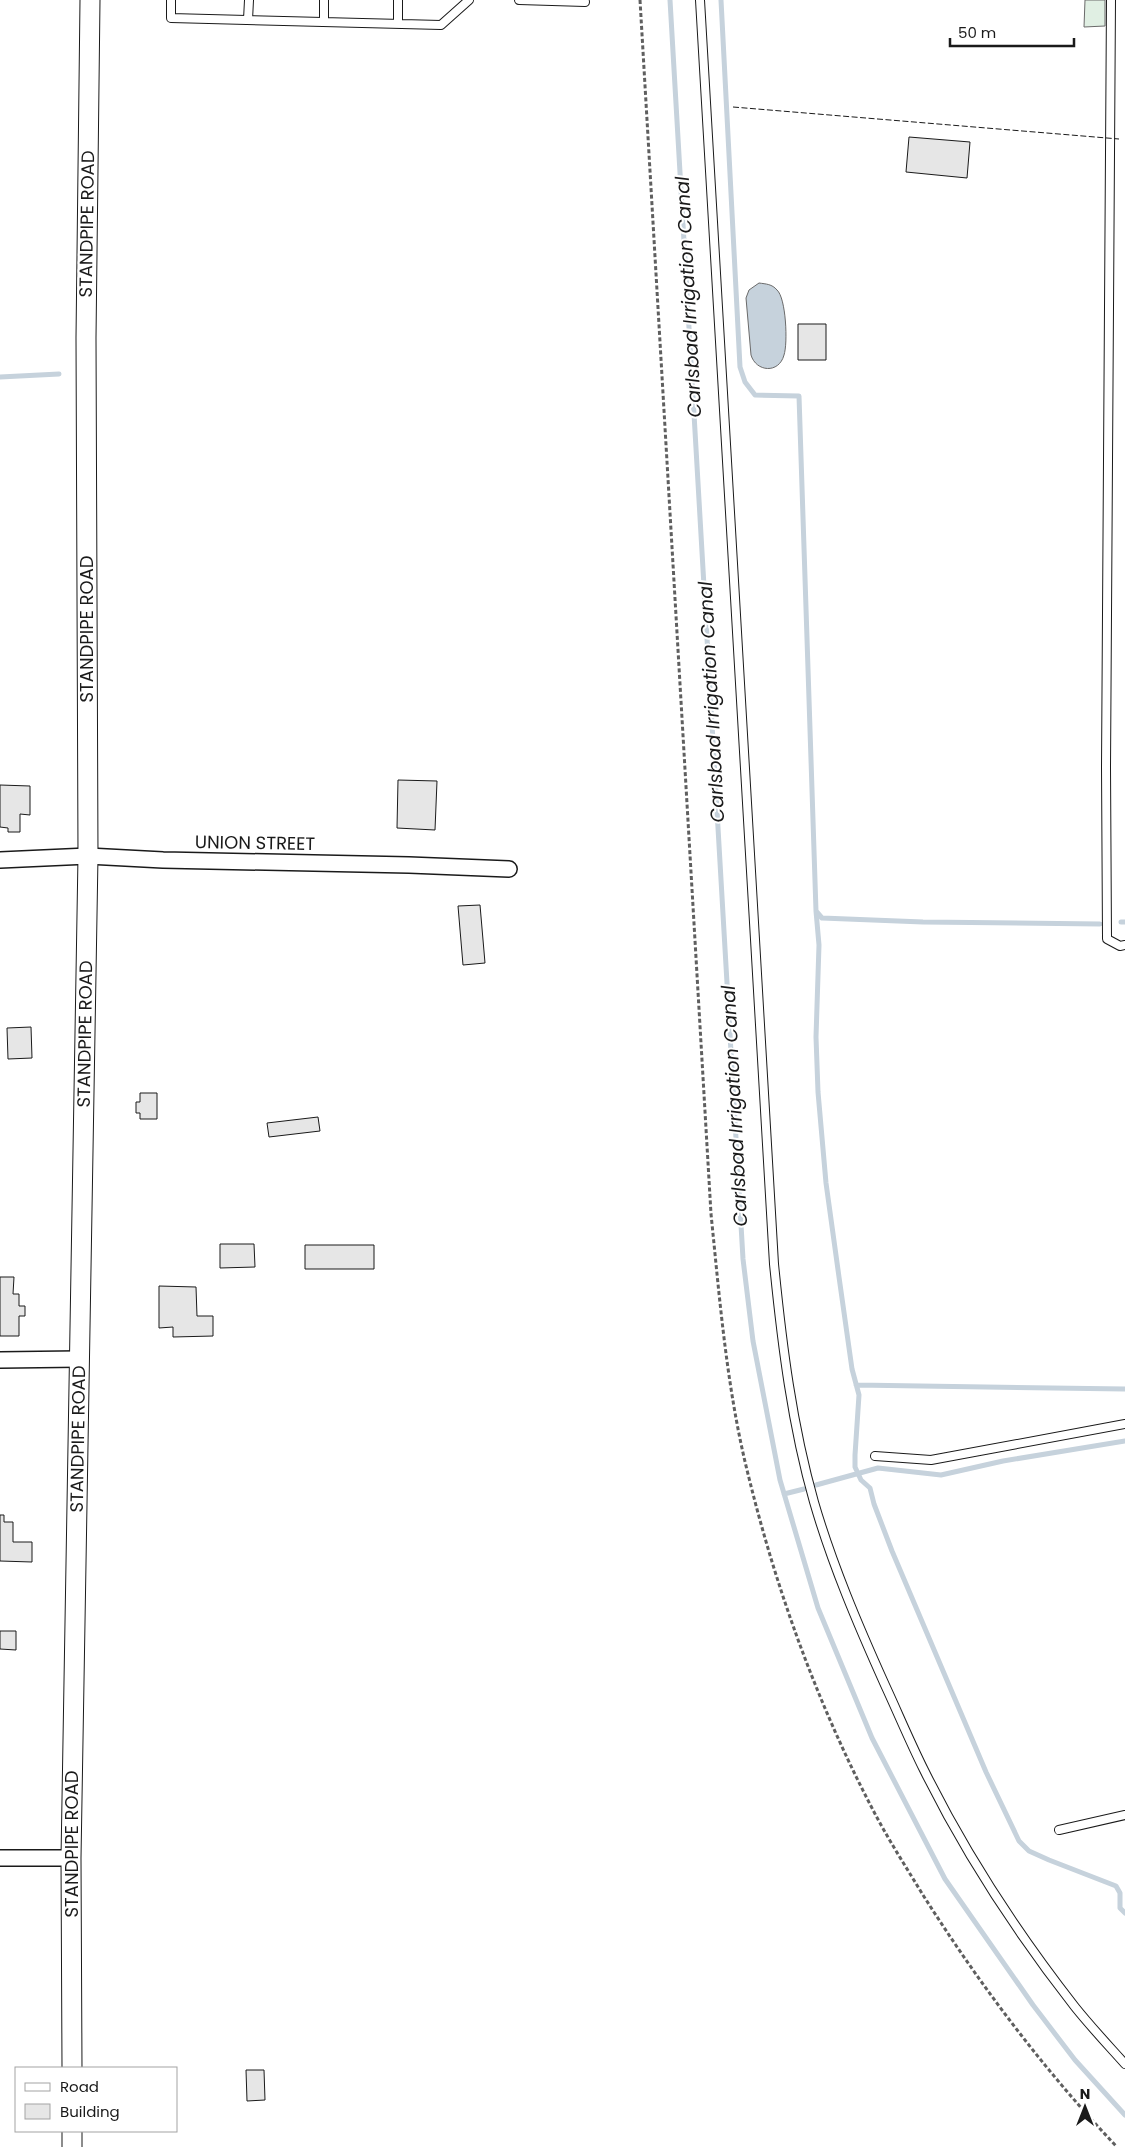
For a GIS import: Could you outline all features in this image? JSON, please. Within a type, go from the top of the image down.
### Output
[{"type":"street","name":"STANDPIPE ROAD","points":[[72,2067],[71,1858],[88,856],[86,338],[90,0]]},
{"type":"street","name":"UNION STREET","points":[[0,860],[88,856],[162,860],[509,869]]},
{"type":"street","points":[[0,1360],[80,1360]]},
{"type":"street","points":[[0,1858],[71,1858]]},
{"type":"street","points":[[72,2132],[72,2147]]},
{"type":"lane","points":[[171,0],[171,18],[398,24],[441,24],[469,0]]},
{"type":"lane","points":[[248,20],[249,0]]},
{"type":"lane","points":[[324,0],[324,22]]},
{"type":"lane","points":[[398,0],[398,24]]},
{"type":"lane","points":[[519,0],[585,2]]},
{"type":"lane","points":[[700,0],[774,1264],[781,1335],[796,1423],[814,1500],[834,1563],[867,1646],[924,1770],[958,1832],[1015,1924],[1076,2008],[1125,2064]]},
{"type":"lane","points":[[1111,0],[1106,757],[1107,939],[1120,946],[1125,945]]},
{"type":"lane","points":[[875,1456],[931,1460],[1125,1424]]},
{"type":"lane","points":[[1059,1830],[1125,1815]]},
{"type":"green space","points":[[1085,0],[1105,0],[1105,26],[1084,27]]},
{"type":"shaded area","points":[[759,283],[771,285],[777,290],[784,311],[786,331],[784,355],[781,361],[773,368],[758,365],[751,355],[746,298],[749,290]]},
{"type":"building","points":[[909,137],[970,142],[967,178],[906,172]]},
{"type":"building","points":[[798,324],[826,324],[826,360],[798,360]]},
{"type":"building","points":[[398,780],[437,781],[435,830],[397,828]]},
{"type":"building","points":[[0,785],[30,786],[30,815],[20,814],[20,832],[8,832],[8,828],[0,827]]},
{"type":"building","points":[[480,905],[485,963],[463,965],[458,906]]},
{"type":"building","points":[[31,1027],[32,1058],[8,1059],[7,1028]]},
{"type":"building","points":[[140,1093],[157,1093],[157,1119],[140,1119],[140,1113],[136,1113],[136,1102],[140,1102]]},
{"type":"building","points":[[318,1117],[320,1131],[269,1137],[267,1123]]},
{"type":"building","points":[[220,1244],[254,1244],[255,1267],[220,1268]]},
{"type":"building","points":[[305,1245],[374,1245],[374,1269],[305,1269]]},
{"type":"building","points":[[0,1277],[14,1277],[13,1294],[19,1294],[19,1306],[25,1306],[25,1316],[19,1316],[19,1336],[0,1336]]},
{"type":"building","points":[[159,1286],[196,1287],[197,1316],[213,1316],[213,1336],[173,1337],[173,1327],[159,1328]]},
{"type":"building","points":[[0,1515],[4,1515],[4,1522],[13,1522],[13,1542],[32,1542],[32,1562],[0,1561]]},
{"type":"building","points":[[0,1631],[16,1631],[16,1650],[0,1649]]},
{"type":"building","points":[[246,2070],[264,2070],[265,2100],[247,2101]]},
{"type":"waterway","name":"Carlsbad Irrigation Canal","points":[[670,0],[743,1259],[753,1341],[780,1480],[818,1608],[872,1738],[945,1879],[1033,2005],[1075,2060],[1125,2115]]},
{"type":"waterway","points":[[721,0],[740,367],[745,382],[755,395],[799,396],[816,911],[822,918],[923,922],[1100,924]]},
{"type":"waterway","points":[[0,377],[59,374]]},
{"type":"waterway","points":[[816,911],[819,945],[816,1037],[818,1092],[826,1183],[852,1369],[859,1395],[855,1467],[861,1480],[870,1488],[892,1551],[986,1772],[1019,1841],[1029,1851],[1116,1886],[1120,1893],[1120,1908],[1125,1913]]},
{"type":"waterway","points":[[856,1385],[1125,1389]]},
{"type":"waterway","points":[[816,1485],[878,1468],[941,1475],[1003,1461],[1125,1441]]},
{"type":"waterway","points":[[784,1494],[804,1489]]},
{"type":"fence","points":[[733,107],[1119,139]]}]
